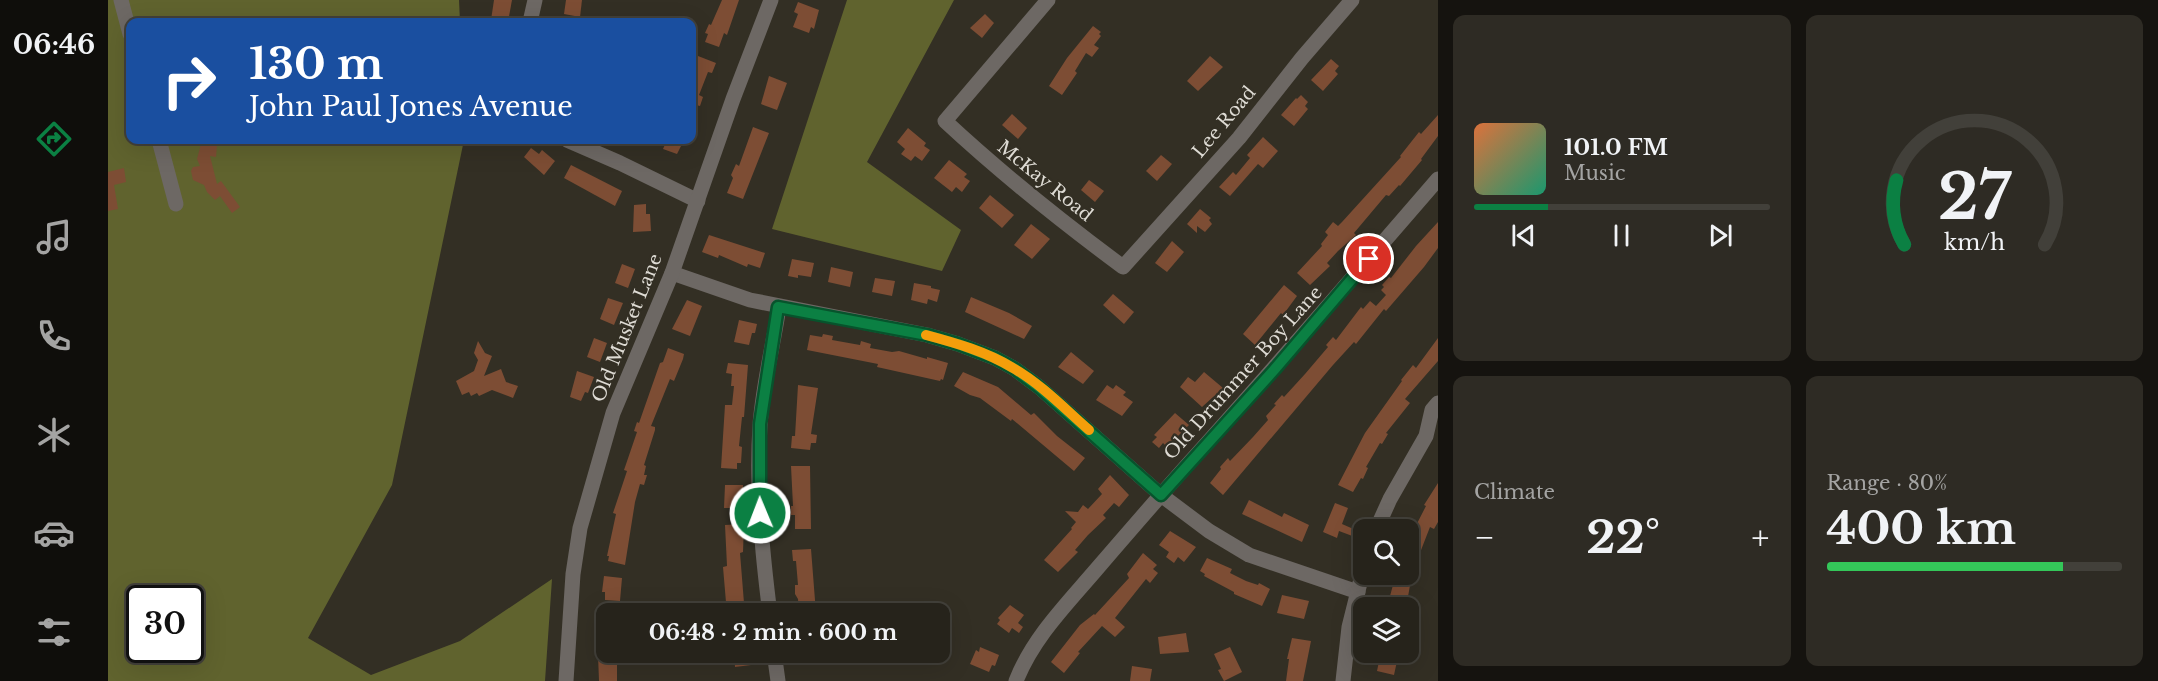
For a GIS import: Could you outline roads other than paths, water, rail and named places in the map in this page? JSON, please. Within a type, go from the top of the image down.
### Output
[{"type":"street","points":[[121,0],[126,18]]},
{"type":"street","points":[[531,18],[535,0]]},
{"type":"street","name":"Old Musket Lane","points":[[566,681],[573,574],[580,528],[613,413],[672,273],[733,99],[771,0]]},
{"type":"street","name":"McKay Road","points":[[1048,0],[945,121],[1050,213],[1123,267]]},
{"type":"street","name":"Lee Road","points":[[1123,267],[1239,138],[1302,58],[1352,0]]},
{"type":"street","points":[[160,144],[176,204]]},
{"type":"street","points":[[576,144],[698,201]]},
{"type":"street","name":"Old Drummer Boy Lane","points":[[1016,681],[1025,659],[1038,639],[1438,179]]},
{"type":"street","points":[[672,273],[750,300],[927,335],[995,358],[1015,369],[1039,387],[1161,495],[1209,531],[1249,555],[1358,592]]},
{"type":"street","points":[[769,603],[761,545],[760,424],[778,307]]},
{"type":"street","points":[[1381,519],[1390,499],[1432,434],[1432,410],[1438,404]]},
{"type":"street","points":[[1342,681],[1349,627],[1360,585]]},
{"type":"street","points":[[776,663],[778,681]]}]
